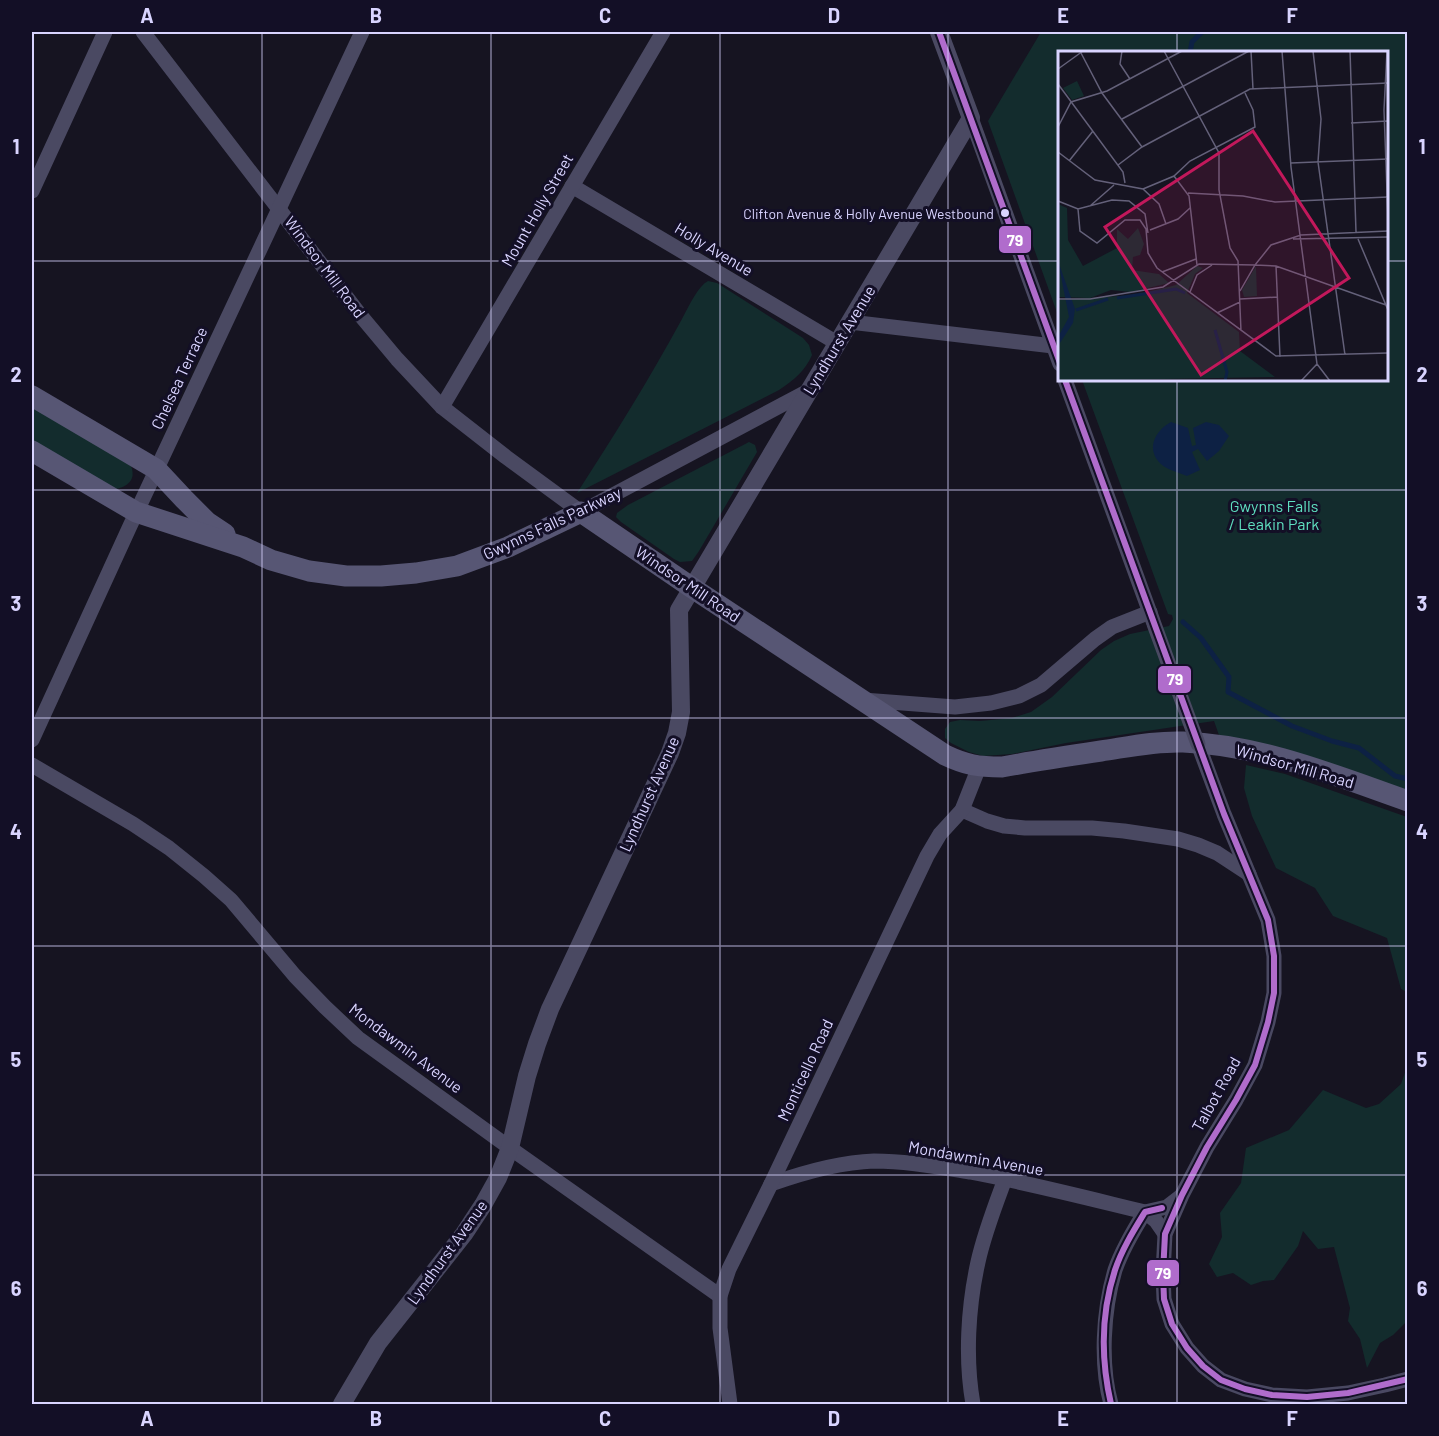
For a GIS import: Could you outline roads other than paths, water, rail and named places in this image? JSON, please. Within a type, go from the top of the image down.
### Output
[{"type":"main road","name":"Gwynns Falls Parkway","points":[[32,396],[156,469],[207,522],[243,547]]},
{"type":"main road","name":"Gwynns Falls Parkway","points":[[32,451],[136,512],[243,547],[272,560],[309,571],[346,576],[416,573],[457,566],[508,547],[582,512]]},
{"type":"main road","name":"Windsor Mill Road","points":[[582,512],[945,755],[960,762],[979,767],[1002,767],[1147,744],[1182,742],[1265,754],[1310,766],[1407,801]]},
{"type":"street","points":[[32,191],[105,32]]},
{"type":"street","name":"Windsor Mill Road","points":[[143,32],[361,316],[397,359],[442,407],[582,512]]},
{"type":"street","name":"Chelsea Terrace","points":[[32,740],[156,469],[362,32]]},
{"type":"street","name":"Mount Holly Street","points":[[442,407],[663,32]]},
{"type":"street","points":[[939,32],[1058,361]]},
{"type":"street","name":"Lyndhurst Avenue","points":[[342,1404],[378,1343],[464,1234],[498,1178],[510,1148],[527,1076],[544,1027],[670,753],[677,733],[681,712],[679,610],[971,118]]},
{"type":"street","name":"Holly Avenue","points":[[572,186],[837,343]]},
{"type":"street","points":[[850,322],[1053,346]]},
{"type":"street","name":"Talbot Road","points":[[1065,381],[1224,814],[1268,920],[1274,956],[1274,993],[1255,1065],[1207,1147],[1165,1234],[1164,1299],[1172,1324],[1187,1348],[1203,1366],[1221,1380],[1245,1389],[1272,1395],[1307,1397],[1348,1393],[1407,1379]]},
{"type":"street","name":"Gwynns Falls Parkway","points":[[582,512],[808,391]]},
{"type":"street","points":[[863,700],[955,707],[991,703],[1018,696],[1041,685],[1112,627],[1152,618]]},
{"type":"street","name":"Mondawmin Avenue","points":[[32,765],[134,824],[169,848],[231,900],[295,976],[358,1038],[720,1296]]},
{"type":"street","name":"Monticello Road","points":[[730,1404],[720,1328],[720,1296],[729,1269],[927,856],[940,834],[962,810],[979,767]]},
{"type":"street","points":[[962,810],[1004,826],[1092,828],[1178,839],[1217,853],[1249,874]]},
{"type":"street","name":"Mondawmin Avenue","points":[[771,1184],[798,1174],[833,1167],[873,1161],[904,1162],[1005,1179],[1145,1212]]},
{"type":"street","points":[[973,1404],[969,1351],[971,1303],[978,1261],[1005,1179]]},
{"type":"street","points":[[1111,1404],[1107,1390],[1104,1347],[1107,1308],[1115,1271],[1128,1241],[1145,1212],[1167,1207],[1182,1195]]},
{"type":"street","points":[[1145,1212],[1156,1221],[1165,1234]]},
{"type":"water","points":[[1171,422],[1188,428],[1192,446],[1196,445],[1193,428],[1206,422],[1219,425],[1229,436],[1219,451],[1207,461],[1198,449],[1192,452],[1200,470],[1187,476],[1164,466],[1158,461],[1153,449],[1158,433]]},
{"type":"waterway","points":[[1190,51],[1192,42],[1202,32]]},
{"type":"waterway","points":[[1183,622],[1201,638],[1229,677],[1228,692],[1292,726],[1359,748],[1395,776],[1408,779]]},
{"type":"place","name":"Clifton Avenue & Holly Avenue Westbound","points":[[1005,213]]},
{"type":"park label","name":"Gwynns Falls / Leakin Park","points":[[1274,515]]}]
